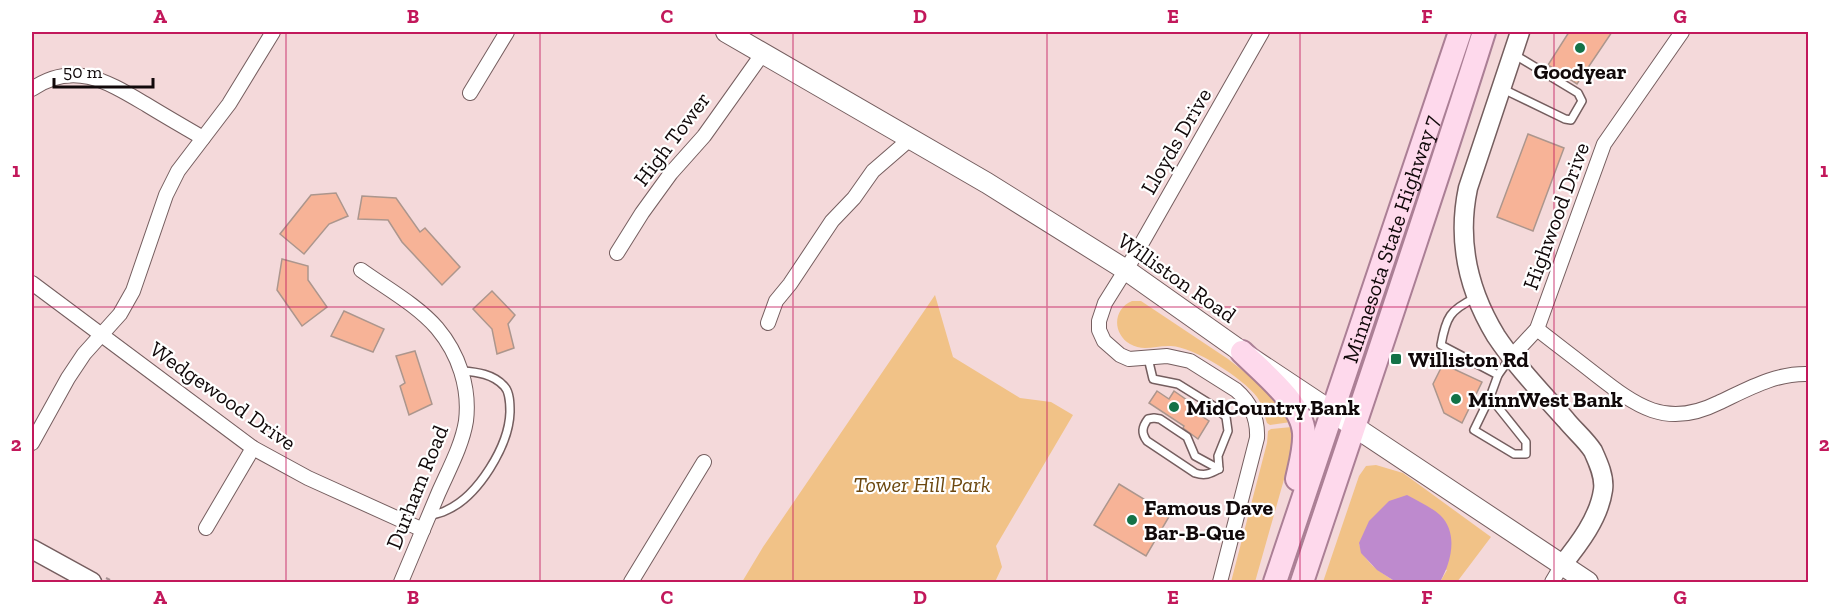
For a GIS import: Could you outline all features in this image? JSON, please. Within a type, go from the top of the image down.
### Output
[{"type":"main road","name":"Williston Road","points":[[726,32],[987,183],[1126,270],[1242,352],[1588,582]]},
{"type":"main road","name":"Minnesota State Highway 7","points":[[1278,572],[1460,32]]},
{"type":"main road","name":"Minnesota State Highway 7","points":[[1302,582],[1425,218],[1484,32]]},
{"type":"main road","points":[[1242,352],[1293,405],[1302,420],[1302,449],[1278,572]]},
{"type":"street","points":[[32,443],[68,378],[84,354],[120,314],[133,291],[165,195],[178,171],[229,104],[273,32]]},
{"type":"street","points":[[470,93],[507,32]]},
{"type":"street","name":"Lloyds Drive","points":[[1220,582],[1257,438],[1254,413],[1243,396],[1236,390],[1190,361],[1167,356],[1129,359],[1120,355],[1104,341],[1099,330],[1101,312],[1262,32]]},
{"type":"street","points":[[1520,32],[1468,188],[1464,210],[1466,262],[1477,297],[1497,336],[1592,449],[1600,469],[1604,488],[1598,508],[1578,545],[1552,582]]},
{"type":"street","name":"Highwood Drive","points":[[1512,356],[1537,329],[1604,144],[1682,32]]},
{"type":"street","name":"High Tower","points":[[617,253],[671,173],[704,136],[763,53]]},
{"type":"street","points":[[32,89],[56,77],[75,75],[93,77],[111,84],[203,138]]},
{"type":"street","points":[[768,323],[776,301],[832,221],[854,198],[873,171],[910,139]]},
{"type":"street","name":"Durham Road","points":[[361,270],[417,309],[436,327],[452,347],[462,371],[466,396],[465,422],[458,448],[401,582]]},
{"type":"street","name":"Wedgewood Drive","points":[[32,283],[253,448],[309,478],[423,530]]},
{"type":"street","points":[[1537,329],[1628,400],[1646,410],[1667,415],[1688,414],[1708,408],[1764,381],[1785,375],[1809,374]]},
{"type":"street","points":[[206,528],[253,448]]},
{"type":"street","points":[[631,582],[704,462]]},
{"type":"street","points":[[32,549],[92,582]]},
{"type":"lane","points":[[1501,88],[1565,119],[1571,120],[1582,102],[1578,93],[1512,53]]},
{"type":"lane","points":[[1477,297],[1456,308],[1444,327],[1442,345],[1498,375]]},
{"type":"lane","points":[[1490,397],[1526,442],[1526,454],[1514,454],[1474,430],[1498,375],[1512,356]]},
{"type":"lane","points":[[1148,358],[1153,379],[1178,384],[1215,406],[1226,417],[1228,431],[1218,456],[1219,469]]},
{"type":"lane","points":[[429,516],[449,510],[472,490],[491,467],[503,445],[510,421],[510,403],[506,387],[493,377],[479,372],[462,371]]},
{"type":"lane","points":[[1148,419],[1160,419],[1187,437],[1196,456],[1219,469],[1210,474],[1195,473],[1148,441],[1143,436],[1144,424],[1148,419]]},
{"type":"green space","name":"Tower Hill Park","points":[[935,295],[953,357],[1020,398],[1051,402],[1073,415],[996,546],[1002,567],[995,582],[742,582],[763,547]]},
{"type":"green space","points":[[1132,301],[1141,301],[1228,359],[1284,403],[1291,422],[1270,425],[1267,423],[1257,397],[1250,389],[1230,373],[1205,358],[1171,346],[1140,348],[1130,344],[1120,334],[1117,321],[1121,310]]},
{"type":"green space","points":[[1292,427],[1294,444],[1255,582],[1231,582],[1267,443],[1268,431]]},
{"type":"green space","points":[[1376,465],[1403,473],[1491,537],[1457,582],[1440,582],[1447,570],[1359,543],[1368,561],[1396,582],[1323,582],[1359,476],[1366,466]]},
{"type":"shaded area","points":[[1407,495],[1440,515],[1450,530],[1450,557],[1440,582],[1396,582],[1377,570],[1361,553],[1359,543],[1369,521],[1389,501]]},
{"type":"building","name":"Goodyear","points":[[1569,32],[1612,32],[1577,84],[1548,65]]},
{"type":"building","points":[[1528,134],[1564,148],[1533,231],[1497,217]]},
{"type":"building","points":[[336,193],[348,216],[329,224],[304,254],[280,234],[311,195]]},
{"type":"building","points":[[362,196],[396,198],[420,232],[425,228],[460,267],[442,285],[402,242],[388,220],[358,219]]},
{"type":"building","points":[[282,259],[308,266],[308,280],[327,307],[302,326],[277,290]]},
{"type":"building","points":[[492,291],[515,315],[508,324],[514,348],[497,354],[492,329],[473,309]]},
{"type":"building","points":[[344,311],[384,329],[373,352],[331,336]]},
{"type":"building","points":[[415,351],[432,404],[409,415],[400,386],[405,383],[396,356]]},
{"type":"building","name":"MinnWest Bank","points":[[1443,364],[1482,382],[1462,423],[1444,413],[1433,384]]},
{"type":"building","name":"MidCountry Bank","points":[[1157,391],[1169,399],[1174,391],[1194,405],[1191,409],[1209,421],[1198,439],[1183,428],[1184,426],[1149,403]]},
{"type":"building","name":"Famous Dave Bar-B-Que","points":[[1119,484],[1170,515],[1146,556],[1094,525]]},
{"type":"place","name":"Goodyear","points":[[1580,48]]},
{"type":"place","name":"Williston Rd","points":[[1396,359]]},
{"type":"place","name":"MinnWest Bank","points":[[1456,399]]},
{"type":"place","name":"MidCountry Bank","points":[[1174,407]]},
{"type":"place","name":"Famous Dave Bar-B-Que","points":[[1132,520]]}]
